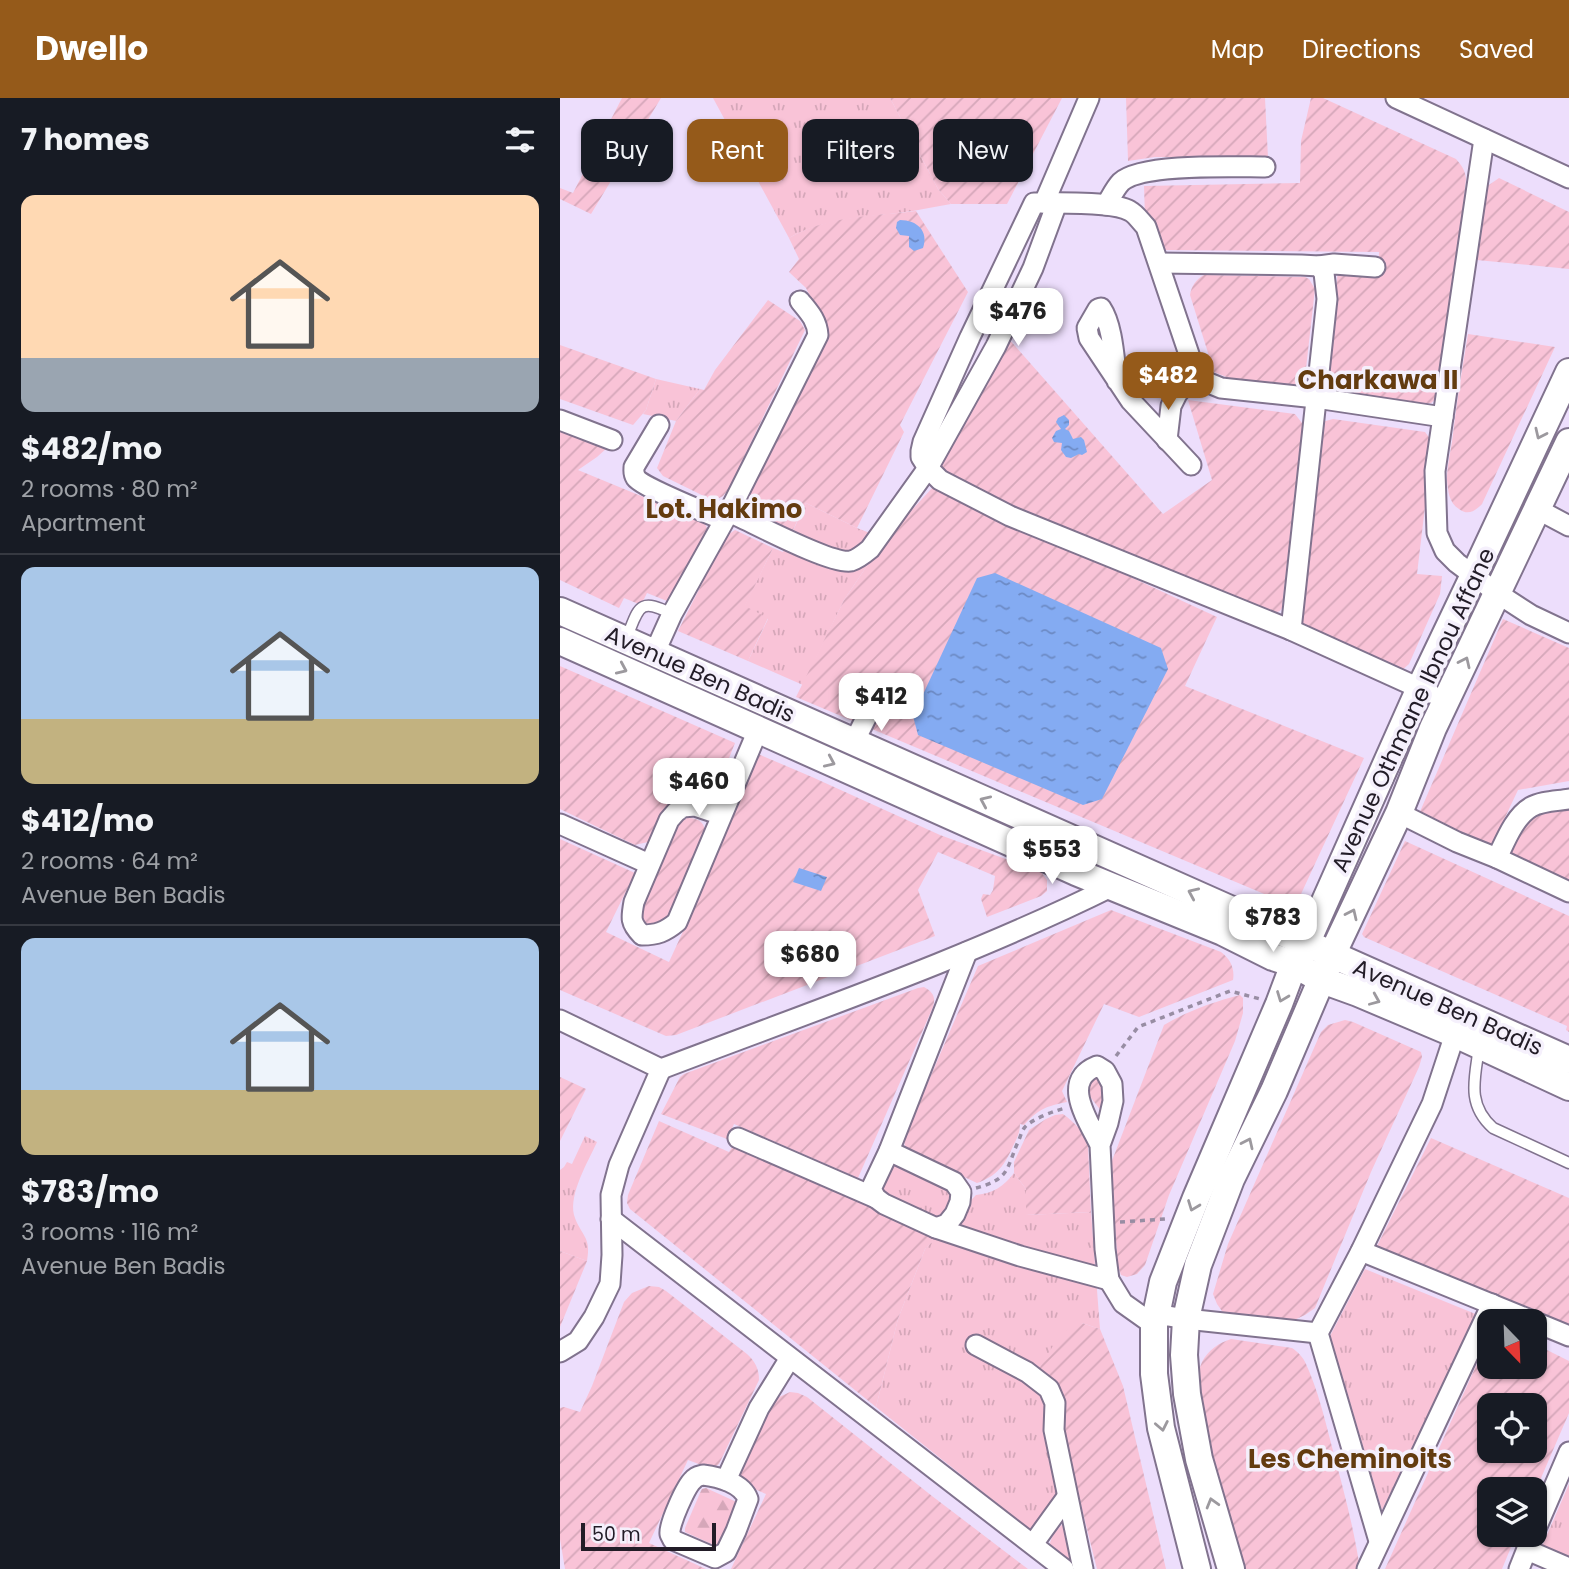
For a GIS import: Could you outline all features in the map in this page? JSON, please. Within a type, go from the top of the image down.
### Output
[{"type":"main road","name":"Avenue Othmane Ibnou Affane","points":[[1197,1569],[1161,1428],[1154,1374],[1155,1320],[1163,1282],[1300,954],[1420,688],[1569,372]]},
{"type":"main road","name":"Avenue Othmane Ibnou Affane","points":[[1231,1569],[1199,1459],[1187,1394],[1186,1320],[1198,1265],[1231,1179],[1274,1091],[1433,728],[1569,442]]},
{"type":"main road","name":"Avenue Ben Badis","points":[[560,611],[854,742],[1300,954],[1322,980],[1455,1034],[1569,1087]]},
{"type":"main road","name":"Avenue Ben Badis","points":[[560,641],[1076,872],[1223,932],[1273,957],[1332,955],[1569,1060]]},
{"type":"street","points":[[659,425],[634,467],[638,480],[840,561],[852,561],[870,550],[928,468],[996,346],[1033,268],[1050,203],[1089,98]]},
{"type":"street","points":[[1396,98],[1427,105],[1484,139],[1569,178]]},
{"type":"street","points":[[1484,139],[1435,471],[1437,533],[1445,551],[1457,563],[1531,615],[1569,633]]},
{"type":"street","points":[[1106,205],[1121,182],[1140,172],[1175,168],[1265,167]]},
{"type":"street","points":[[1443,417],[1221,387],[1205,381],[1195,372],[1146,227],[1133,211],[1106,205],[1034,203],[970,337],[920,451],[923,462],[940,480],[1010,516],[1291,630],[1446,701]]},
{"type":"street","points":[[1159,263],[1319,267],[1335,264],[1375,267]]},
{"type":"street","points":[[1291,630],[1327,299],[1324,272],[1319,267]]},
{"type":"street","points":[[654,654],[672,614],[727,516],[818,335],[813,316],[800,301]]},
{"type":"street","points":[[970,337],[996,346]]},
{"type":"street","points":[[1167,440],[1171,406],[1195,372]]},
{"type":"street","points":[[1117,381],[1130,401],[1191,465]]},
{"type":"street","points":[[944,394],[965,405]]},
{"type":"street","points":[[560,420],[612,440]]},
{"type":"street","points":[[1537,509],[1569,526]]},
{"type":"street","points":[[854,742],[872,706]]},
{"type":"street","points":[[722,815],[695,806],[683,807],[669,820],[634,902],[631,916],[634,926],[642,935],[656,935],[677,922],[758,730]]},
{"type":"street","points":[[1497,858],[1521,815],[1532,807],[1569,799]]},
{"type":"street","points":[[1398,813],[1569,892]]},
{"type":"street","points":[[560,824],[649,864]]},
{"type":"street","points":[[1062,912],[1071,893],[1076,872]]},
{"type":"street","points":[[560,1352],[578,1341],[594,1317],[610,1284],[611,1195],[618,1166],[661,1069],[967,952],[1114,887]]},
{"type":"street","points":[[876,1198],[871,1189],[967,952]]},
{"type":"street","points":[[560,1020],[661,1069]]},
{"type":"street","points":[[1379,1541],[1318,1333],[1432,1104],[1455,1034]]},
{"type":"street","points":[[1100,1145],[1113,1101],[1112,1084],[1105,1071],[1097,1066],[1087,1070],[1081,1078],[1078,1097],[1100,1145],[1109,1280],[1123,1303],[1155,1320],[1186,1320],[1318,1333]]},
{"type":"street","points":[[738,1138],[876,1198],[936,1228],[1020,1256],[1109,1280]]},
{"type":"street","points":[[889,1150],[954,1182],[961,1192],[956,1214],[947,1224],[936,1228]]},
{"type":"street","points":[[611,1219],[1064,1569]]},
{"type":"street","points":[[1361,1251],[1504,1309]]},
{"type":"street","points":[[1367,1569],[1492,1304]]},
{"type":"street","points":[[1547,1327],[1569,1336]]},
{"type":"street","points":[[976,1345],[1027,1372],[1049,1388],[1055,1403],[1054,1430],[1083,1569]]},
{"type":"street","points":[[726,1480],[759,1408],[790,1358]]},
{"type":"street","points":[[1547,1502],[1569,1452]]},
{"type":"street","points":[[703,1475],[726,1480],[742,1489],[748,1499],[726,1552],[715,1558],[674,1540],[670,1534],[671,1526],[691,1481],[703,1475]]},
{"type":"street","points":[[1033,1544],[1068,1497]]},
{"type":"street","points":[[1519,1569],[1528,1547]]},
{"type":"street","points":[[1542,1547],[1569,1568]]},
{"type":"lane","points":[[625,640],[638,612],[645,605],[654,605],[672,614]]},
{"type":"lane","points":[[1479,1046],[1473,1088],[1477,1108],[1484,1120],[1493,1128],[1569,1163]]},
{"type":"path","points":[[1105,1071],[1138,1027],[1230,991],[1279,1004]]},
{"type":"path","points":[[961,1192],[995,1181],[1004,1175],[1010,1167],[1025,1127],[1060,1109],[1081,1105]]},
{"type":"path","points":[[1104,1222],[1188,1218]]},
{"type":"green space","points":[[622,98],[661,98],[648,119],[611,119]]},
{"type":"green space","points":[[713,98],[890,98],[901,119],[802,119],[802,182],[919,182],[919,153],[933,182],[951,204],[833,222],[789,238],[759,182],[788,182],[788,119],[724,119]]},
{"type":"green space","points":[[890,98],[1062,98],[1033,154],[1033,119],[933,119],[933,180],[919,153],[919,119],[901,119]]},
{"type":"green space","points":[[1126,98],[1265,98],[1268,158],[1155,157],[1128,161]]},
{"type":"green space","points":[[1311,98],[1323,98],[1456,159],[1464,171],[1466,179],[1443,393],[1431,403],[1333,390],[1330,387],[1327,378],[1338,270],[1378,270],[1379,252],[1160,250],[1145,217],[1144,186],[1300,183],[1301,141]]},
{"type":"green space","points":[[581,177],[581,182],[610,182],[591,214],[560,199],[560,188],[573,193]]},
{"type":"green space","points":[[1499,178],[1569,212],[1569,269],[1477,260],[1486,187]]},
{"type":"green space","points":[[934,182],[1018,182],[1007,204],[951,204]]},
{"type":"green space","points":[[916,211],[968,292],[900,425],[904,432],[857,528],[806,503],[791,534],[740,510],[820,317],[806,288],[789,272],[799,259],[789,238],[834,221]]},
{"type":"green space","points":[[1204,275],[1309,279],[1315,289],[1305,377],[1299,385],[1229,378],[1214,372],[1190,295],[1194,284]]},
{"type":"green space","points":[[768,300],[800,321],[805,330],[728,490],[714,501],[663,476],[657,468],[676,421],[700,389],[704,390],[715,370]]},
{"type":"green space","points":[[1468,334],[1555,347],[1482,504],[1474,511],[1468,512],[1462,511],[1451,500],[1447,480]]},
{"type":"green space","points":[[1008,338],[1163,514],[1212,480],[1188,400],[1295,414],[1302,423],[1302,429],[1280,611],[1268,615],[1201,584],[943,476],[936,469]]},
{"type":"green space","points":[[560,345],[656,379],[646,410],[633,425],[560,399]]},
{"type":"green space","points":[[656,379],[700,389],[676,421],[643,414]]},
{"type":"green space","points":[[1333,419],[1425,432],[1431,440],[1417,574],[1442,576],[1440,594],[1409,664],[1401,671],[1300,626],[1322,422]]},
{"type":"green space","points":[[560,429],[608,447],[578,470],[704,522],[706,534],[667,601],[647,593],[641,605],[624,598],[619,608],[560,580]]},
{"type":"green space","points":[[934,486],[1217,617],[1185,686],[1364,758],[1295,907],[796,697],[844,600],[885,539]]},
{"type":"green space","points":[[806,503],[885,539],[844,600],[803,685],[748,661],[768,619],[744,607],[773,548],[783,552]]},
{"type":"green space","points":[[735,530],[773,548],[745,606],[768,618],[748,661],[678,631],[726,536]]},
{"type":"green space","points":[[1503,619],[1569,648],[1569,781],[1518,790],[1492,845],[1419,814]]},
{"type":"green space","points":[[560,666],[735,743],[710,806],[674,790],[653,836],[648,842],[635,845],[560,809]]},
{"type":"green space","points":[[758,754],[940,835],[1041,872],[1047,880],[1047,891],[1041,896],[987,917],[981,899],[983,894],[990,895],[995,876],[938,852],[918,890],[935,936],[676,1035],[666,1036],[560,990],[560,839],[635,873],[606,932],[669,962]]},
{"type":"green space","points":[[1569,808],[1569,882],[1511,854],[1525,823],[1534,815]]},
{"type":"green space","points":[[687,818],[701,822],[706,836],[668,923],[643,928],[639,915],[680,822]]},
{"type":"green space","points":[[1405,841],[1569,916],[1569,1032],[1566,1030],[1567,1026],[1364,937],[1362,934]]},
{"type":"green space","points":[[1111,910],[1221,952],[1231,964],[1233,980],[1139,1017],[1104,1004],[1062,1091],[1067,1102],[1043,1109],[1024,1125],[1020,1124],[1017,1138],[1003,1164],[984,1180],[977,1183],[906,1150],[905,1136],[978,966]]},
{"type":"green space","points":[[924,987],[933,995],[933,1007],[858,1178],[734,1124],[727,1139],[661,1114],[684,1074]]},
{"type":"green space","points":[[1240,995],[1243,998],[1243,1013],[1235,1041],[1169,1195],[1145,1265],[1137,1274],[1127,1277],[1121,1275],[1110,1166],[1164,1025],[1201,1007]]},
{"type":"green space","points":[[1345,1020],[1421,1052],[1419,1067],[1371,1172],[1315,1308],[1292,1321],[1224,1314],[1213,1294],[1228,1244],[1321,1032],[1328,1025]]},
{"type":"green space","points":[[1098,1076],[1104,1093],[1102,1112],[1088,1094],[1089,1078]]},
{"type":"green space","points":[[560,1077],[586,1089],[560,1141]]},
{"type":"green space","points":[[1063,1114],[1078,1128],[1088,1146],[1091,1212],[1026,1215],[1026,1189],[1014,1173],[1014,1162],[1029,1130],[1046,1119]]},
{"type":"green space","points":[[659,1121],[729,1152],[733,1146],[938,1236],[925,1249],[898,1319],[876,1407],[630,1209],[627,1203],[628,1195]]},
{"type":"green space","points":[[585,1136],[597,1142],[580,1178],[573,1206],[576,1222],[587,1241],[587,1261],[560,1251],[560,1170],[567,1162],[572,1164]]},
{"type":"green space","points":[[1431,1138],[1569,1198],[1569,1329],[1547,1320],[1547,1309],[1521,1309],[1376,1248]]},
{"type":"green space","points":[[896,1165],[955,1193],[942,1222],[885,1198],[880,1190],[891,1167]]},
{"type":"green space","points":[[1014,1173],[1026,1189],[1026,1215],[1091,1212],[1100,1329],[1082,1323],[1056,1343],[1039,1369],[1063,1395],[1068,1415],[1062,1430],[1075,1478],[1035,1529],[1028,1528],[876,1407],[898,1319],[925,1249],[976,1195],[998,1189]]},
{"type":"green space","points":[[560,1251],[587,1261],[560,1327]]},
{"type":"green space","points":[[1365,1269],[1477,1315],[1382,1510],[1330,1336]]},
{"type":"green space","points":[[649,1286],[666,1291],[747,1354],[758,1372],[759,1380],[719,1464],[712,1469],[688,1460],[649,1543],[706,1569],[565,1569],[560,1539],[560,1408],[580,1412],[624,1302],[632,1293]]},
{"type":"green space","points":[[1082,1323],[1100,1329],[1123,1386],[1166,1569],[1097,1569],[1062,1429],[1065,1402],[1058,1389],[1039,1369],[1062,1334]]},
{"type":"green space","points":[[1231,1339],[1292,1348],[1305,1361],[1324,1416],[1348,1508],[1360,1569],[1242,1569],[1211,1451],[1199,1380],[1200,1368],[1207,1354]]},
{"type":"green space","points":[[1547,1350],[1569,1361],[1569,1413],[1541,1477],[1477,1477],[1477,1547],[1511,1547],[1502,1569],[1385,1569],[1477,1364],[1477,1379],[1547,1379]]},
{"type":"green space","points":[[790,1392],[807,1397],[1028,1569],[731,1569],[766,1494],[746,1484],[740,1473],[775,1399]]},
{"type":"green space","points":[[1569,1484],[1569,1560],[1541,1549],[1547,1547],[1547,1535]]},
{"type":"green space","points":[[706,1488],[741,1504],[718,1547],[685,1532],[700,1493]]},
{"type":"green space","points":[[1066,1522],[1077,1569],[1050,1549],[1054,1534]]},
{"type":"water","points":[[900,220],[912,222],[920,228],[924,236],[923,248],[914,251],[909,247],[909,236],[900,235],[896,228]]},
{"type":"water","points":[[1064,415],[1069,420],[1065,429],[1073,439],[1081,437],[1084,440],[1087,452],[1082,455],[1066,457],[1061,450],[1062,443],[1054,442],[1052,438],[1056,431],[1061,429],[1056,422],[1058,418]]},
{"type":"water","points":[[995,573],[1161,648],[1168,669],[1102,799],[1083,805],[918,735],[913,716],[977,578]]},
{"type":"water","points":[[799,868],[827,877],[821,891],[793,882]]},
{"type":"district","name":"Charkawa II","points":[[1378,380]]},
{"type":"district","name":"Lot. Hakimo","points":[[724,509]]},
{"type":"district","name":"Les Cheminoits","points":[[1350,1459]]}]
